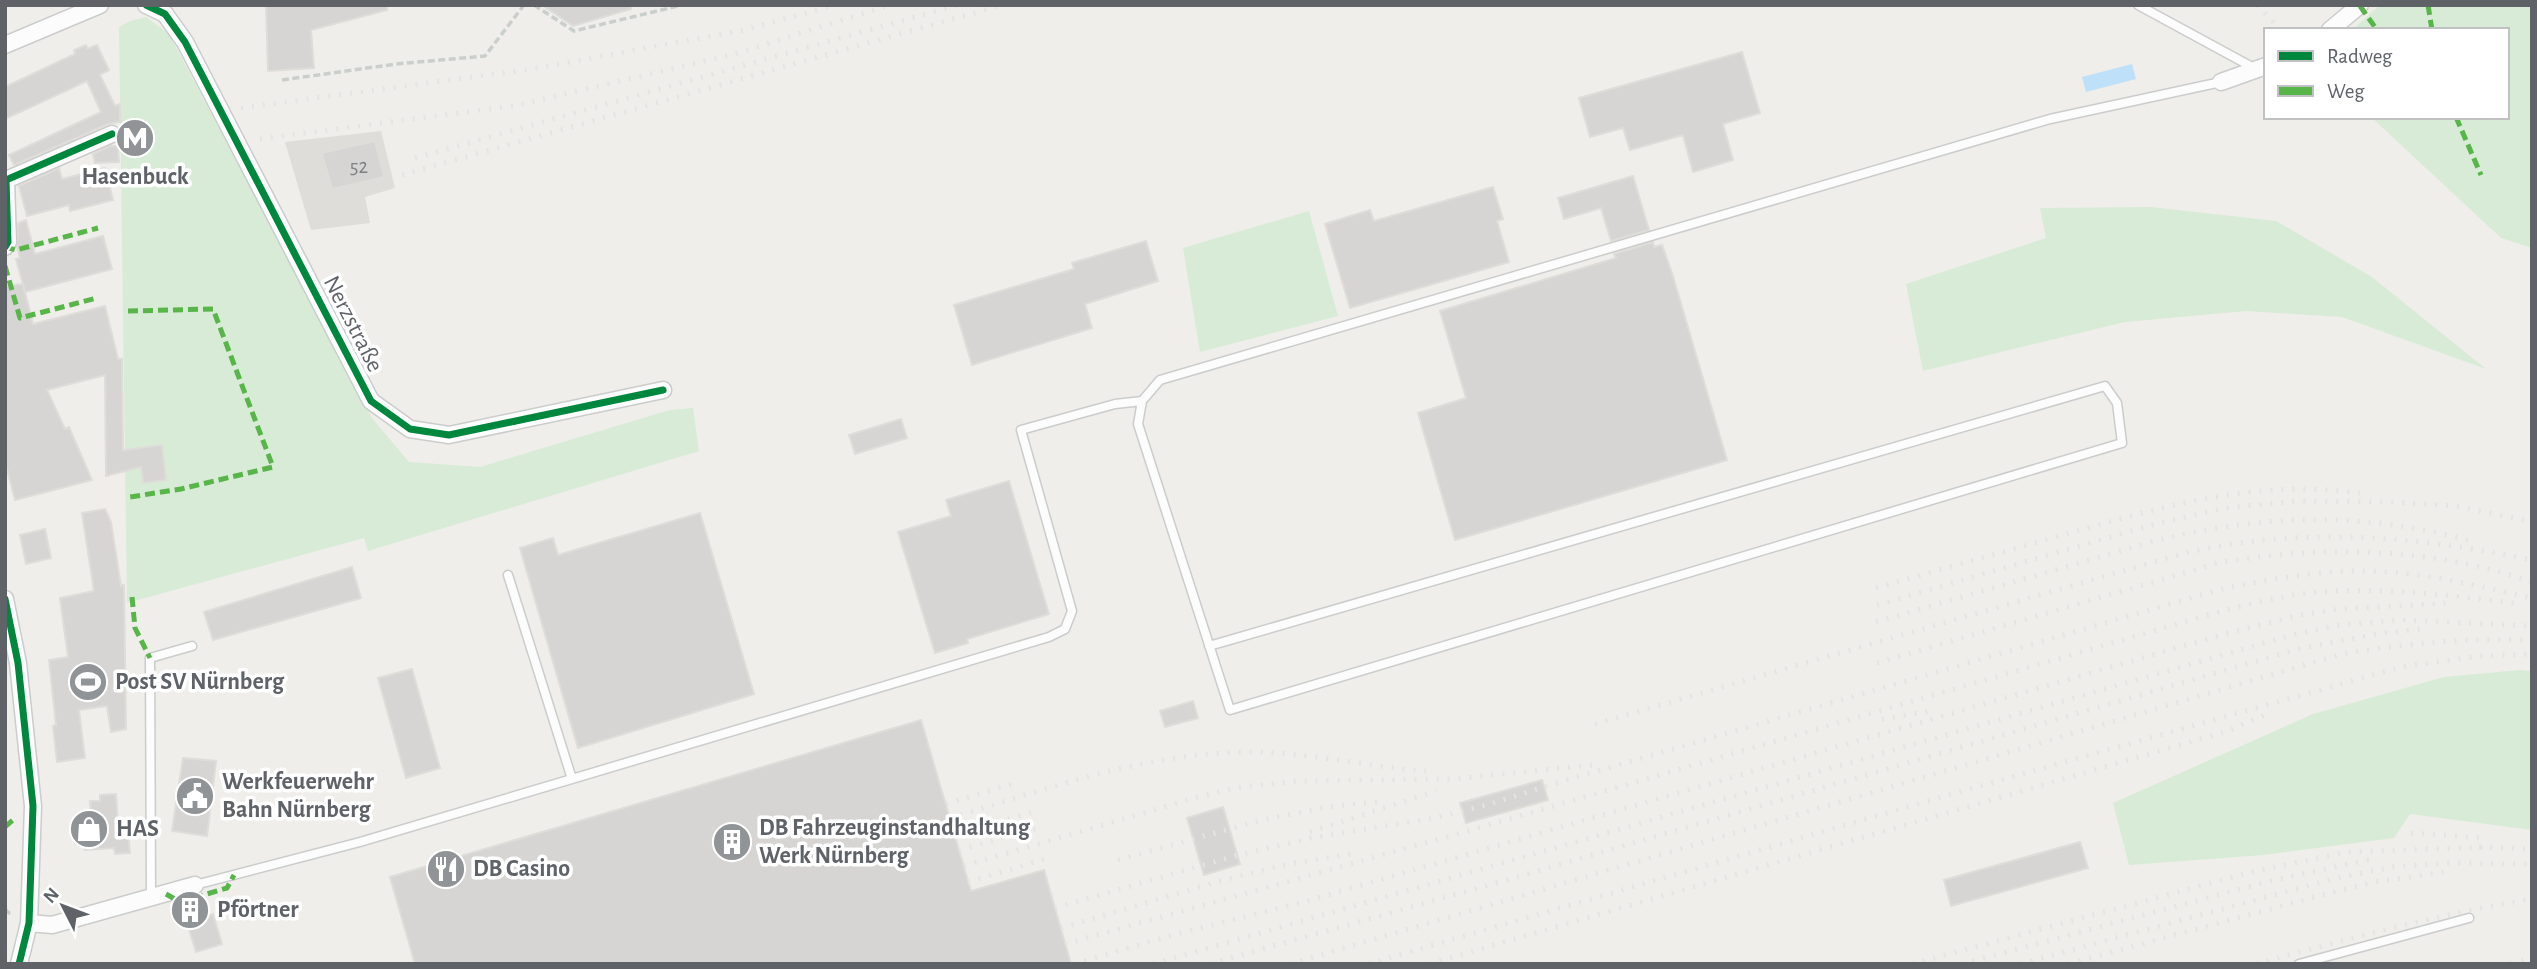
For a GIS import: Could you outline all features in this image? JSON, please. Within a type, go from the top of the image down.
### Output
[{"type":"street","points":[[5,45],[100,5]]},
{"type":"street","name":"Nerzstraße","points":[[146,5],[164,13],[186,42],[371,401],[410,429],[449,435],[663,390]]},
{"type":"street","points":[[2332,28],[2360,5]]},
{"type":"street","points":[[2221,82],[2261,68]]},
{"type":"street","points":[[5,247],[8,242],[6,180],[112,134]]},
{"type":"street","points":[[5,599],[18,663],[33,806],[29,923],[19,964]]},
{"type":"street","points":[[29,923],[52,925],[195,885]]},
{"type":"lane","points":[[2137,5],[2261,68]]},
{"type":"lane","points":[[1209,646],[2105,386],[2117,404],[2122,443],[1230,710],[1209,646],[1138,424],[1142,401],[1160,380],[2050,119],[2221,82]]},
{"type":"lane","points":[[195,885],[360,842],[1049,637],[1065,629],[1072,611],[1021,430],[1115,404],[1142,401]]},
{"type":"lane","points":[[508,575],[572,779]]},
{"type":"lane","points":[[151,897],[149,658],[192,646]]},
{"type":"lane","points":[[2299,964],[2469,918]]},
{"type":"path","points":[[282,80],[396,64],[485,56],[524,5]]},
{"type":"path","points":[[534,5],[574,30],[682,5]]},
{"type":"path","points":[[5,909],[13,914]]},
{"type":"shaded area","points":[[381,131],[395,188],[365,197],[370,223],[311,230],[285,142]]},
{"type":"green space","points":[[2380,5],[2532,5],[2532,248],[2501,238],[2373,119],[2509,119],[2509,28],[2354,28]]},
{"type":"green space","points":[[146,17],[169,34],[372,418],[409,462],[480,467],[670,410],[693,408],[699,451],[368,551],[364,538],[127,603],[119,27]]},
{"type":"green space","points":[[2151,207],[2276,221],[2372,277],[2486,369],[2342,317],[2246,311],[2125,322],[1923,371],[1906,284],[2046,238],[2040,208]]},
{"type":"green space","points":[[1309,211],[1338,316],[1200,352],[1183,248]]},
{"type":"green space","points":[[2532,671],[2532,830],[2410,814],[2394,838],[2264,855],[2129,865],[2113,803],[2313,714],[2444,677]]},
{"type":"water","points":[[2132,64],[2136,79],[2086,92],[2082,77]]},
{"type":"building","points":[[266,5],[387,5],[387,10],[311,30],[314,68],[268,71]]},
{"type":"building","points":[[542,5],[631,5],[631,9],[573,26]]},
{"type":"building","points":[[86,45],[87,49],[97,45],[109,70],[100,75],[115,106],[120,104],[120,122],[108,124],[14,165],[9,155],[101,112],[87,81],[5,119],[5,87],[75,54],[74,50]]},
{"type":"building","points":[[1742,52],[1760,113],[1723,124],[1733,160],[1693,172],[1683,135],[1630,150],[1623,128],[1590,137],[1579,98]]},
{"type":"building","points":[[375,141],[384,177],[332,189],[322,153]]},
{"type":"building","points":[[110,146],[118,146],[119,162],[95,163],[93,154]]},
{"type":"building","points":[[59,168],[62,179],[105,168],[113,200],[70,211],[69,205],[27,216],[19,186]]},
{"type":"building","points":[[1633,176],[1649,230],[1611,241],[1601,208],[1564,219],[1558,198]]},
{"type":"building","points":[[1493,187],[1503,219],[1497,221],[1509,262],[1350,308],[1325,224],[1370,210],[1374,221]]},
{"type":"building","points":[[26,220],[35,254],[103,236],[112,269],[25,292],[16,259],[20,258],[17,247],[18,223]]},
{"type":"building","points":[[1146,241],[1158,281],[1085,304],[1092,328],[972,365],[954,305],[1074,269],[1072,263]]},
{"type":"building","points":[[1653,242],[1654,247],[1662,245],[1672,273],[1727,460],[1455,540],[1418,413],[1466,398],[1440,311],[1616,258],[1614,254]]},
{"type":"building","points":[[23,284],[33,324],[105,306],[118,359],[122,359],[123,450],[162,445],[166,480],[143,483],[141,467],[106,476],[105,375],[47,390],[65,429],[69,427],[92,480],[15,500],[5,461],[5,286]]},
{"type":"building","points":[[901,419],[907,438],[855,454],[849,435]]},
{"type":"building","points":[[1009,481],[1049,614],[967,639],[968,643],[935,653],[898,532],[951,516],[946,500]]},
{"type":"building","points":[[105,509],[111,522],[121,586],[124,585],[126,729],[111,732],[107,706],[79,710],[85,758],[57,762],[49,660],[68,657],[60,598],[94,591],[82,513]]},
{"type":"building","points":[[700,513],[754,694],[578,748],[520,548],[553,538],[558,555]]},
{"type":"building","points":[[45,529],[51,558],[26,564],[20,535]]},
{"type":"building","points":[[352,567],[361,598],[213,640],[204,612]]},
{"type":"building","points":[[412,669],[440,768],[406,778],[378,678]]},
{"type":"building","points":[[1193,701],[1198,718],[1165,727],[1160,711]]},
{"type":"building","name":"DB Fahrzeuginstandhaltung Werk Nürnberg","points":[[921,720],[971,891],[1044,870],[1071,964],[415,964],[390,877]]},
{"type":"building","name":"Werkfeuerwehr Bahn Nürnberg","points":[[183,758],[216,761],[207,836],[172,831]]},
{"type":"building","points":[[1542,780],[1548,800],[1466,823],[1460,803]]},
{"type":"building","points":[[116,794],[118,822],[122,822],[123,833],[128,833],[130,853],[115,854],[114,848],[85,850],[84,836],[93,835],[90,801],[100,801],[100,795]]},
{"type":"building","points":[[1223,807],[1240,864],[1204,875],[1187,818]]},
{"type":"building","points":[[2080,842],[2088,868],[1951,906],[1944,880]]},
{"type":"building","points":[[195,896],[201,918],[213,914],[222,944],[196,952],[180,900]]},
{"type":"railway","points":[[241,108],[532,69],[744,30],[835,5]]},
{"type":"railway","points":[[260,139],[519,105],[738,53],[890,5]]},
{"type":"railway","points":[[415,158],[958,5]]},
{"type":"railway","points":[[402,175],[1002,5]]},
{"type":"railway","points":[[2257,5],[2279,28]]},
{"type":"railway","points":[[1876,588],[2175,505],[2248,492],[2322,490],[2360,493]]},
{"type":"railway","points":[[1877,605],[2155,524],[2225,508],[2298,501],[2394,502],[2455,506],[2524,520]]},
{"type":"railway","points":[[1876,622],[2151,542],[2232,526],[2271,521],[2351,521],[2430,531],[2471,541]]},
{"type":"railway","points":[[1595,724],[2185,553],[2229,545],[2273,539],[2358,537],[2444,545],[2532,560]]},
{"type":"railway","points":[[1877,663],[2218,563],[2257,557],[2336,552],[2416,556],[2494,570],[2532,582]]},
{"type":"railway","points":[[1055,908],[1238,855],[1311,838],[1435,818],[1490,804],[2225,588],[2279,578],[2368,571],[2430,577],[2532,598]]},
{"type":"railway","points":[[1065,944],[1468,831],[2201,617],[2276,598],[2354,590],[2408,592],[2514,603]]},
{"type":"railway","points":[[1074,964],[1180,933],[1307,901],[2228,633],[2299,615],[2340,609],[2451,603]]},
{"type":"railway","points":[[1153,964],[2292,635],[2341,625],[2403,620],[2532,626]]},
{"type":"railway","points":[[1210,964],[2298,649],[2382,633],[2423,629]]},
{"type":"railway","points":[[1290,964],[2342,654],[2437,642],[2532,640]]},
{"type":"railway","points":[[1368,964],[2401,667],[2479,656],[2532,654]]},
{"type":"railway","points":[[1882,719],[1931,711]]},
{"type":"railway","points":[[1429,964],[2228,731],[2265,715]]},
{"type":"railway","points":[[950,818],[1101,773],[1217,753],[1277,753],[1426,771]]},
{"type":"railway","points":[[964,866],[1198,797],[1241,787],[1297,781],[1454,779],[1592,765]]},
{"type":"railway","points":[[946,804],[1012,784]]},
{"type":"railway","points":[[1310,832],[1436,791]]},
{"type":"railway","points":[[1118,860],[1262,820],[1327,807],[1384,801]]},
{"type":"railway","points":[[955,834],[1037,811]]},
{"type":"railway","points":[[959,850],[1039,828]]},
{"type":"railway","points":[[2411,833],[2483,838]]},
{"type":"railway","points":[[2479,847],[2532,849]]},
{"type":"railway","points":[[1912,964],[2252,872],[2347,852],[2487,847]]},
{"type":"railway","points":[[1061,928],[1220,881],[1288,864],[1352,854]]},
{"type":"railway","points":[[968,882],[1048,858]]},
{"type":"railway","points":[[1962,964],[2270,881],[2372,859]]},
{"type":"railway","points":[[2020,964],[2333,879],[2392,867],[2448,863],[2532,864]]},
{"type":"railway","points":[[2068,964],[2337,891],[2375,882],[2445,872]]},
{"type":"railway","points":[[1051,894],[1059,892]]},
{"type":"railway","points":[[2256,964],[2359,936],[2532,899]]},
{"type":"railway","points":[[2511,964],[2532,958]]},
{"type":"marked path","points":[[2428,5],[2432,28]]},
{"type":"marked path","points":[[2360,6],[2376,28]]},
{"type":"marked path","points":[[2457,119],[2481,175]]},
{"type":"marked path","points":[[5,247],[16,250],[98,228]]},
{"type":"marked path","points":[[5,266],[20,318],[97,298]]},
{"type":"marked path","points":[[128,311],[213,309],[273,467],[181,489],[130,497]]},
{"type":"marked path","points":[[132,597],[135,628],[150,658]]},
{"type":"marked path","points":[[5,827],[15,818]]},
{"type":"marked path","points":[[166,894],[180,902],[227,888],[234,875]]},
{"type":"cycle path","points":[[146,5],[165,14],[185,42],[371,401],[410,429],[449,435],[663,390]]},
{"type":"cycle path","points":[[5,247],[8,242],[6,180],[112,134]]},
{"type":"cycle path","points":[[5,599],[18,663],[33,806],[29,923],[19,964]]},
{"type":"place","name":"Hasenbuck","points":[[135,138]]},
{"type":"place","name":"Post SV Nürnberg","points":[[88,682]]},
{"type":"place","name":"Werkfeuerwehr Bahn Nürnberg","points":[[195,796]]},
{"type":"place","name":"HAS","points":[[89,829]]},
{"type":"place","name":"DB Fahrzeuginstandhaltung Werk Nürnberg","points":[[732,842]]},
{"type":"place","name":"DB Casino","points":[[446,869]]},
{"type":"place","name":"Pförtner","points":[[190,910]]}]
